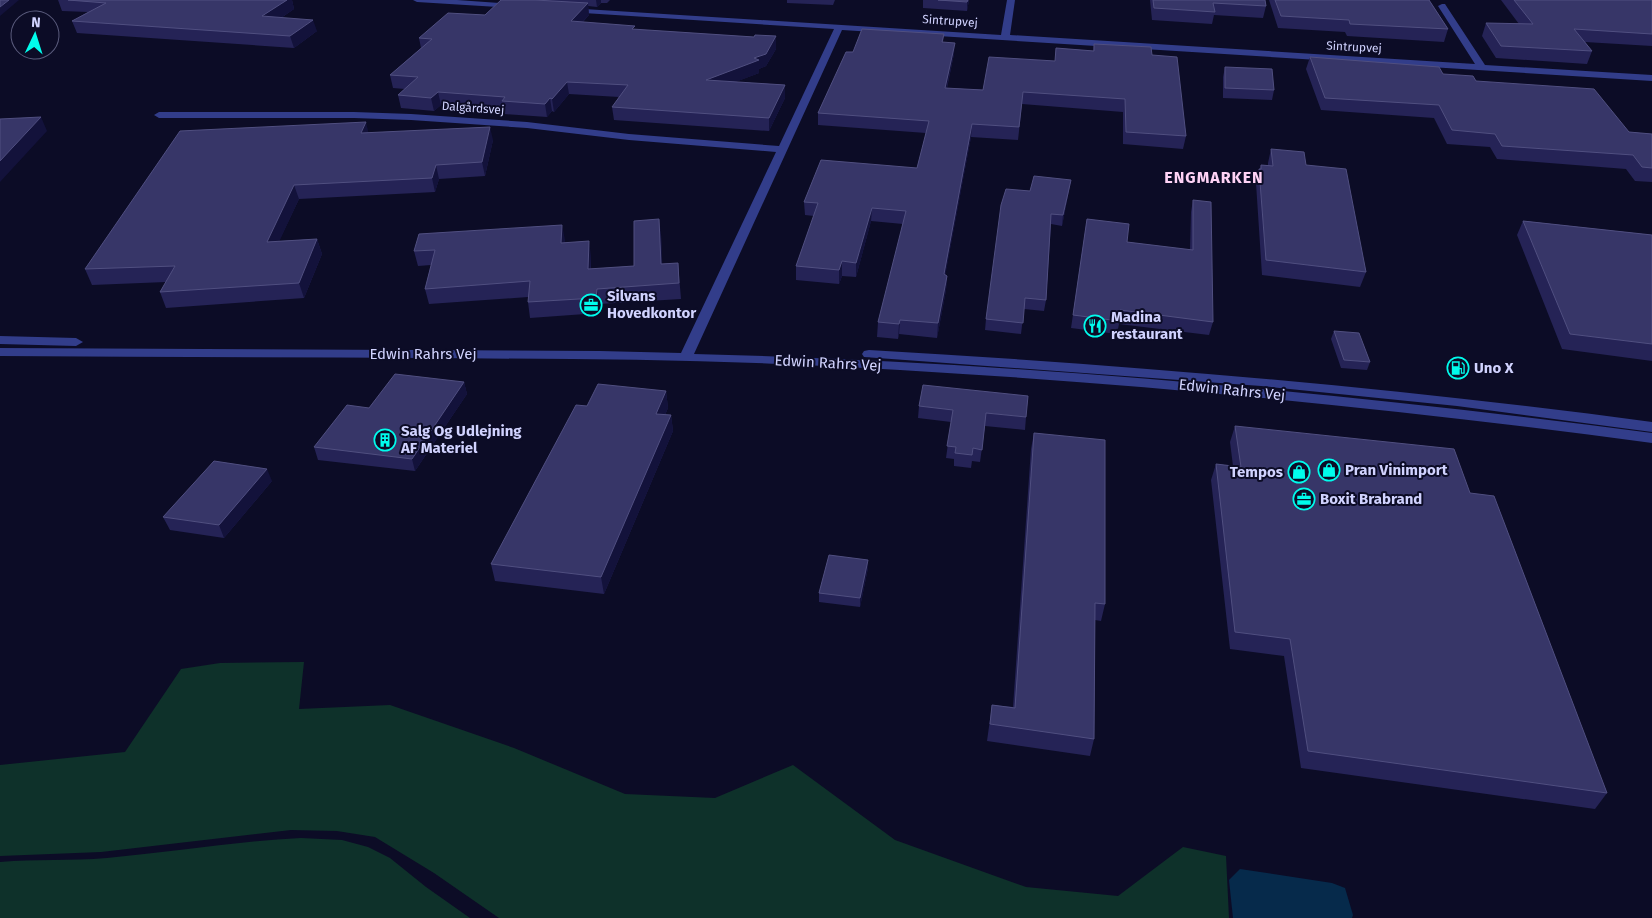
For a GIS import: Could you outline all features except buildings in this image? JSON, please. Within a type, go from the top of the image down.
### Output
[{"type":"street","points":[[417,0],[528,7]]},
{"type":"street","points":[[1005,37],[1011,0]]},
{"type":"street","points":[[1442,6],[1481,66]]},
{"type":"street","name":"Sintrupvej","points":[[556,9],[1652,78]]},
{"type":"street","points":[[689,352],[839,27]]},
{"type":"street","name":"Dalgårdsvej","points":[[159,115],[411,117],[527,125],[629,137],[783,149]]},
{"type":"street","name":"Edwin Rahrs Vej","points":[[0,340],[950,358],[1129,370],[1398,396],[1652,426]]},
{"type":"street","name":"Edwin Rahrs Vej","points":[[0,352],[689,352],[781,360],[1015,373],[1210,388],[1492,417],[1652,438]]},
{"type":"green space","points":[[304,662],[299,709],[390,705],[514,748],[625,794],[715,798],[793,765],[895,840],[1026,887],[1118,896],[1183,847],[1226,856],[1229,918],[499,918],[434,873],[375,837],[337,831],[291,830],[101,852],[0,856],[0,765],[125,752],[181,669],[220,663]]},
{"type":"green space","points":[[301,838],[342,840],[368,847],[390,858],[426,887],[470,918],[0,918],[0,862],[107,858]]},
{"type":"water","points":[[1240,869],[1332,883],[1345,888],[1353,915],[1352,918],[1233,918],[1229,880]]},
{"type":"place","name":"Silvans Hovedkontor","points":[[591,305]]},
{"type":"place","name":"Madina restaurant","points":[[1095,326]]},
{"type":"place","name":"Uno X","points":[[1458,368]]},
{"type":"place","name":"Salg Og Udlejning AF Materiel","points":[[385,440]]},
{"type":"place","name":"Pran Vinimport","points":[[1329,470]]},
{"type":"place","name":"Tempos","points":[[1299,472]]},
{"type":"place","name":"Boxit Brabrand","points":[[1304,499]]},
{"type":"district","name":"ENGMARKEN","points":[[1214,177]]}]
